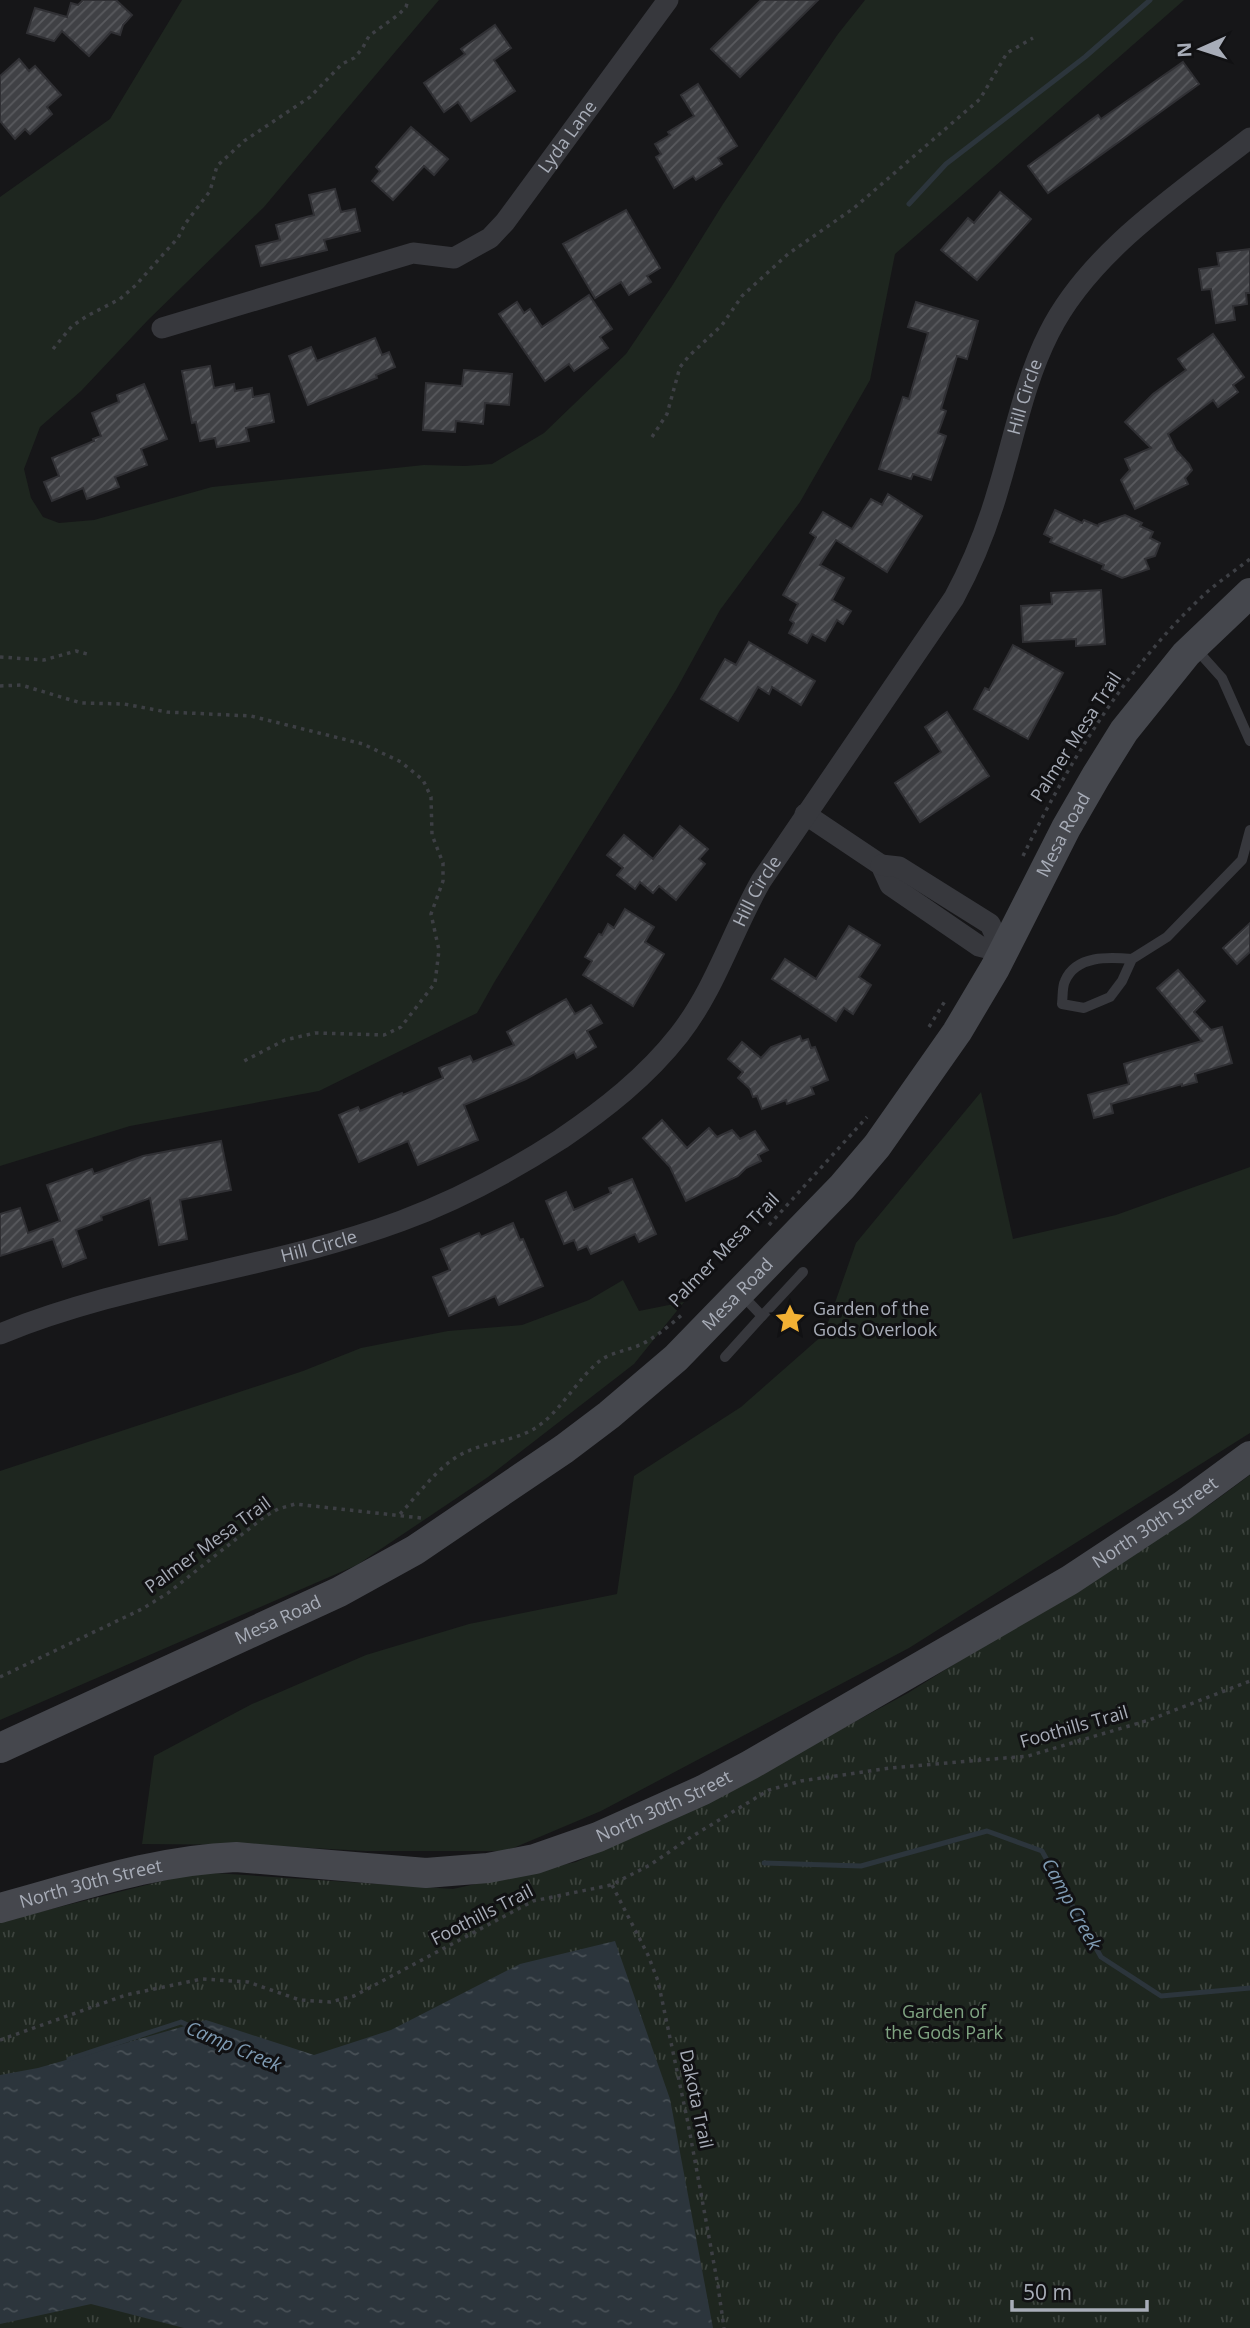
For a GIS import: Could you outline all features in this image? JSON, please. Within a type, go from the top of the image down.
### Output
[{"type":"main road","name":"Mesa Road","points":[[0,1748],[340,1592],[415,1550],[564,1449],[676,1358],[842,1187],[877,1146],[957,1032],[1003,952],[1066,828],[1124,731],[1194,646],[1250,593]]},
{"type":"main road","name":"North 30th Street","points":[[0,1908],[143,1869],[206,1858],[236,1857],[426,1873],[488,1868],[535,1859],[570,1848],[703,1790],[895,1682],[1070,1580],[1182,1506],[1250,1456]]},
{"type":"street","name":"Lyda Lane","points":[[162,328],[413,253],[454,258],[490,237],[505,222],[668,0]]},
{"type":"street","name":"Hill Circle","points":[[0,1334],[89,1303],[333,1242],[402,1221],[496,1179],[540,1153],[629,1089],[680,1034],[701,1003],[718,972],[745,908],[805,814],[929,637],[972,565],[999,489],[1018,418],[1038,361],[1049,333],[1065,306],[1120,243],[1250,138]]},
{"type":"street","points":[[805,814],[881,865],[899,867],[990,924],[1003,952]]},
{"type":"street","points":[[881,865],[890,885],[979,946],[1003,952]]},
{"type":"street","points":[[931,914],[944,894]]},
{"type":"lane","points":[[1194,646],[1222,678],[1250,741]]},
{"type":"lane","points":[[1132,959],[1122,981],[1110,997],[1084,1008],[1062,1004],[1064,983],[1069,974],[1088,959],[1132,959],[1167,937],[1242,860],[1250,830]]},
{"type":"lane","points":[[725,1357],[803,1272]]},
{"type":"lane","points":[[740,1293],[762,1316]]},
{"type":"path","points":[[53,349],[72,326],[120,299],[136,285],[167,250],[210,191],[217,166],[244,141],[320,89],[329,76],[362,49],[369,36],[406,7],[408,0]]},
{"type":"path","points":[[652,437],[667,414],[680,367],[722,325],[742,296],[788,254],[853,208],[980,99],[1007,53],[1033,38]]},
{"type":"path","name":"Palmer Mesa Trail","points":[[1018,866],[1059,783],[1129,679],[1208,591],[1250,559]]},
{"type":"path","points":[[0,657],[44,660],[76,651],[91,654]]},
{"type":"path","points":[[0,686],[21,685],[81,703],[124,704],[167,712],[251,716],[363,744],[401,762],[423,780],[431,797],[432,835],[443,863],[443,881],[431,914],[439,950],[435,983],[401,1027],[384,1035],[315,1033],[285,1040],[244,1061]]},
{"type":"path","points":[[927,1030],[948,997]]},
{"type":"path","name":"Palmer Mesa Trail","points":[[763,1232],[868,1115]]},
{"type":"path","name":"Palmer Mesa Trail","points":[[0,1676],[142,1609],[278,1509],[295,1504],[400,1514],[447,1463],[486,1444],[517,1437],[535,1429],[593,1367],[605,1358],[654,1337],[691,1306]]},
{"type":"path","name":"Foothills Trail","points":[[0,2040],[126,1995],[202,1979],[248,1982],[300,2000],[330,2002],[354,1996],[533,1901],[611,1885],[650,1865],[769,1790],[801,1781],[890,1768],[1028,1756],[1149,1720],[1250,1681]]},
{"type":"path","name":"Dakota Trail","points":[[611,1885],[648,1955],[658,1981],[688,2123],[724,2328]]},
{"type":"green space","points":[[182,0],[439,0],[264,207],[148,320],[81,391],[40,427],[24,469],[31,498],[43,517],[59,523],[94,520],[212,487],[424,465],[492,464],[544,433],[626,354],[723,204],[838,34],[865,0],[1184,0],[895,254],[870,380],[800,502],[720,610],[676,690],[477,1013],[319,1091],[130,1126],[0,1166],[0,197],[110,119]]},
{"type":"green space","points":[[981,1092],[1013,1239],[1116,1215],[1250,1167],[1250,1433],[909,1648],[601,1811],[506,1851],[365,1851],[258,1845],[142,1844],[154,1756],[252,1704],[366,1655],[469,1624],[617,1594],[634,1476],[741,1407],[824,1334],[856,1243]]},
{"type":"green space","points":[[623,1280],[639,1311],[684,1302],[634,1364],[488,1477],[357,1565],[0,1720],[0,1471],[303,1371],[361,1348],[448,1331],[522,1325],[589,1300]]},
{"type":"green space","name":"Garden of the Gods Park","points":[[1250,1475],[1250,2328],[0,2328],[0,1922],[198,1872],[453,1889],[576,1862],[681,1816],[908,1693],[1208,1506]]},
{"type":"water","points":[[615,1941],[670,2099],[713,2328],[184,2328],[91,2304],[0,2324],[0,2075],[38,2068],[206,2020],[314,2055],[391,2030],[520,1964]]},
{"type":"building","points":[[83,0],[116,0],[132,15],[123,25],[120,35],[111,32],[89,56],[62,31],[54,41],[27,33],[35,8],[67,17],[71,3],[78,5]]},
{"type":"building","points":[[761,0],[818,0],[740,77],[711,49]]},
{"type":"building","points":[[495,25],[511,48],[494,60],[515,91],[471,121],[458,102],[444,112],[424,83],[465,54],[461,49]]},
{"type":"building","points":[[19,59],[29,71],[35,66],[61,95],[47,107],[52,114],[30,134],[25,129],[15,139],[0,121],[0,76]]},
{"type":"building","points":[[1183,62],[1199,84],[1048,193],[1028,166],[1098,115],[1101,119]]},
{"type":"building","points":[[698,84],[737,146],[718,158],[722,164],[696,180],[693,176],[674,188],[656,157],[661,154],[655,144],[670,135],[668,132],[694,116],[681,95]]},
{"type":"building","points":[[411,127],[448,159],[434,175],[424,166],[393,200],[372,181],[380,171],[376,167]]},
{"type":"building","points":[[335,189],[341,212],[355,209],[360,231],[324,240],[327,250],[261,266],[256,246],[280,240],[276,225],[314,215],[309,195]]},
{"type":"building","points":[[1000,192],[1031,219],[977,280],[941,250],[968,218],[974,223]]},
{"type":"building","points":[[626,210],[660,268],[647,276],[651,282],[629,295],[621,282],[595,298],[563,244]]},
{"type":"building","points":[[1250,249],[1250,293],[1246,293],[1247,304],[1233,306],[1235,320],[1216,323],[1211,289],[1202,290],[1199,269],[1219,266],[1217,253]]},
{"type":"building","points":[[589,295],[612,329],[600,337],[608,348],[574,371],[569,364],[545,381],[499,314],[517,302],[524,313],[530,309],[542,327]]},
{"type":"building","points":[[916,302],[978,321],[967,359],[957,356],[941,409],[946,411],[938,433],[946,436],[931,480],[913,474],[911,479],[879,469],[903,397],[909,399],[928,333],[908,327]]},
{"type":"building","points":[[1213,334],[1244,377],[1233,385],[1238,392],[1218,407],[1213,400],[1168,434],[1176,450],[1192,470],[1185,478],[1188,484],[1135,509],[1121,480],[1130,470],[1125,459],[1151,448],[1125,422],[1153,394],[1186,370],[1178,359]]},
{"type":"building","points":[[375,338],[382,355],[389,352],[395,367],[376,375],[377,378],[308,405],[289,356],[311,347],[317,361]]},
{"type":"building","points":[[210,366],[214,388],[234,384],[235,391],[252,388],[253,397],[269,394],[274,422],[246,428],[249,441],[217,447],[215,438],[200,441],[196,422],[192,423],[182,371]]},
{"type":"building","points":[[464,370],[512,374],[509,405],[485,403],[483,424],[456,421],[455,432],[423,430],[426,383],[462,386]]},
{"type":"building","points":[[144,384],[167,439],[141,449],[147,465],[115,477],[119,487],[87,499],[83,488],[52,501],[44,482],[59,476],[52,458],[101,436],[92,413],[119,402],[117,395]]},
{"type":"building","points":[[888,494],[922,516],[887,572],[836,540],[820,565],[844,578],[832,600],[851,611],[843,624],[837,620],[825,641],[812,634],[807,643],[789,633],[794,623],[790,620],[798,604],[783,595],[816,537],[810,533],[823,512],[852,529],[871,499],[882,505]]},
{"type":"building","points":[[1055,510],[1082,523],[1084,520],[1098,526],[1125,515],[1142,523],[1140,526],[1153,532],[1150,538],[1160,543],[1155,556],[1145,559],[1149,569],[1122,578],[1102,569],[1104,565],[1050,542],[1052,538],[1044,534]]},
{"type":"building","points":[[1101,590],[1105,644],[1076,646],[1076,639],[1023,642],[1021,606],[1052,604],[1051,593]]},
{"type":"building","points":[[749,642],[815,681],[801,705],[772,687],[769,694],[758,687],[738,721],[701,699],[725,659],[736,665]]},
{"type":"building","points":[[1013,645],[1063,673],[1028,739],[974,709],[985,688],[989,690]]},
{"type":"building","points":[[947,712],[989,776],[920,822],[895,783],[941,752],[925,727]]},
{"type":"building","points":[[680,826],[708,849],[699,859],[705,864],[676,900],[659,886],[653,893],[640,882],[635,889],[617,875],[623,868],[607,855],[624,835],[653,859]]},
{"type":"building","points":[[625,909],[654,927],[645,942],[664,954],[633,1006],[583,975],[592,961],[585,957],[599,934],[602,935],[608,924],[614,928]]},
{"type":"building","points":[[1250,923],[1250,952],[1237,964],[1223,948]]},
{"type":"building","points":[[849,926],[880,945],[859,977],[871,985],[853,1014],[844,1008],[836,1021],[772,979],[785,959],[816,979]]},
{"type":"building","points":[[1178,970],[1205,1001],[1194,1012],[1211,1030],[1222,1027],[1232,1063],[1195,1074],[1197,1082],[1111,1104],[1113,1113],[1094,1118],[1088,1095],[1129,1084],[1124,1064],[1202,1041],[1157,988]]},
{"type":"building","points":[[566,999],[575,1014],[591,1005],[602,1023],[587,1031],[596,1047],[577,1058],[574,1052],[526,1079],[464,1105],[478,1140],[418,1165],[408,1141],[359,1162],[339,1115],[358,1107],[360,1111],[443,1078],[439,1068],[470,1056],[473,1062],[514,1045],[507,1032]]},
{"type":"building","points":[[800,1036],[802,1041],[808,1039],[811,1048],[815,1047],[828,1080],[811,1087],[814,1094],[787,1104],[786,1100],[762,1109],[757,1096],[753,1097],[750,1089],[738,1078],[743,1072],[728,1059],[742,1042],[761,1058],[771,1047]]},
{"type":"building","points":[[662,1120],[687,1148],[709,1128],[717,1137],[732,1130],[740,1139],[755,1131],[768,1150],[758,1155],[761,1161],[746,1168],[738,1176],[686,1201],[670,1167],[643,1138]]},
{"type":"building","points":[[221,1141],[231,1190],[180,1200],[187,1239],[159,1245],[150,1198],[101,1216],[102,1220],[76,1230],[86,1258],[63,1267],[53,1239],[0,1256],[0,1214],[20,1208],[28,1233],[60,1221],[47,1185],[92,1169],[94,1174],[143,1156]]},
{"type":"building","points":[[632,1179],[656,1234],[639,1242],[635,1234],[591,1254],[587,1246],[578,1250],[574,1240],[564,1244],[546,1201],[566,1192],[574,1210],[611,1193],[609,1188]]},
{"type":"building","points":[[513,1223],[520,1240],[523,1239],[543,1286],[499,1305],[495,1296],[449,1316],[433,1277],[450,1270],[441,1249],[479,1233],[481,1237]]},
{"type":"waterway","points":[[909,204],[946,164],[1085,57],[1150,0]]},
{"type":"waterway","name":"Camp Creek","points":[[764,1863],[861,1866],[987,1831],[1042,1851],[1101,1957],[1161,1996],[1250,1988]]},
{"type":"waterway","name":"Camp Creek","points":[[69,2059],[181,2022],[192,2027]]},
{"type":"place","name":"Garden of the Gods Overlook","points":[[790,1319]]}]
